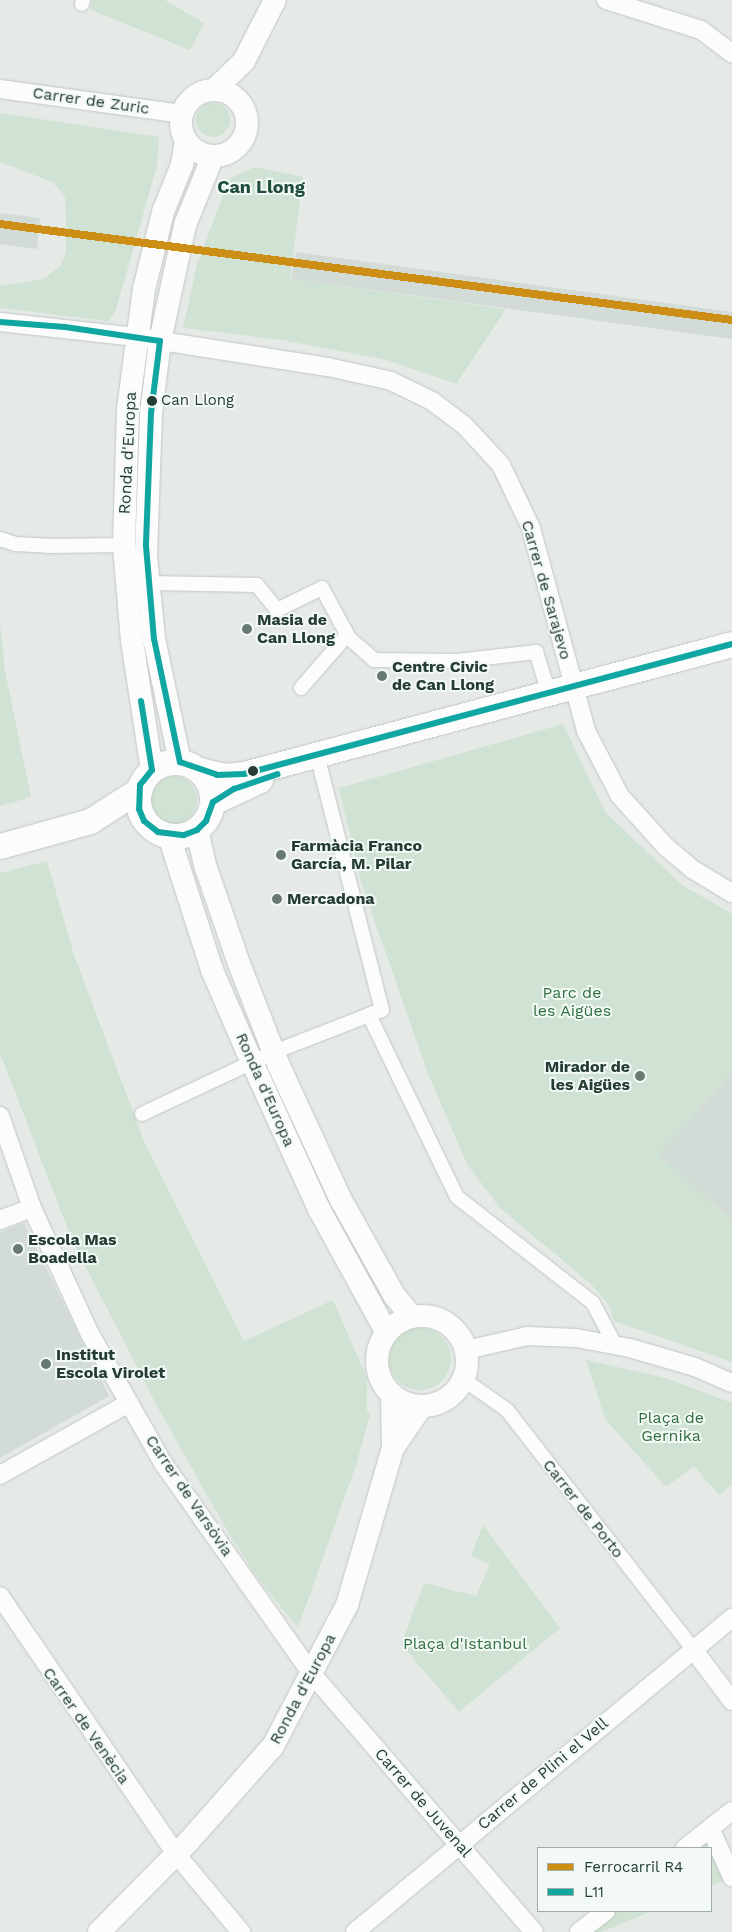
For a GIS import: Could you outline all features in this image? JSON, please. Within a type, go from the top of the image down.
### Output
[{"type":"main road","points":[[90,821],[168,762],[224,776],[244,774],[549,693],[574,690],[615,675],[732,644]]},
{"type":"main road","points":[[213,802],[253,782],[319,762],[574,690],[732,652]]},
{"type":"main road","points":[[0,846],[90,821],[124,821],[184,836],[197,830],[206,821],[213,802],[210,785],[190,766]]},
{"type":"main road","points":[[146,779],[139,809],[160,831]]},
{"type":"street","points":[[186,141],[202,154],[213,156],[232,152],[242,140],[247,126],[240,89],[244,61],[275,0]]},
{"type":"street","points":[[606,0],[678,20],[701,30],[732,53]]},
{"type":"street","points":[[661,0],[678,20]]},
{"type":"street","points":[[183,114],[194,97],[214,90],[244,61]]},
{"type":"street","name":"Carrer de Zuric","points":[[0,88],[183,114]]},
{"type":"street","points":[[214,90],[231,95],[243,107]]},
{"type":"street","name":"Ronda d'Europa","points":[[146,779],[124,545],[128,409],[136,337],[144,289],[163,212],[182,165],[186,141],[181,123],[183,114]]},
{"type":"street","name":"Ronda d'Europa","points":[[190,766],[154,639],[146,546],[151,413],[160,341],[186,225],[213,156]]},
{"type":"street","name":"Carrer de Sarajevo","points":[[0,322],[136,337],[328,367],[391,381],[432,401],[464,425],[501,465],[531,528],[588,736],[620,796],[666,847],[692,868],[732,893]]},
{"type":"street","points":[[0,539],[15,544],[41,546],[124,545]]},
{"type":"street","points":[[149,584],[257,585],[277,610],[322,588],[347,635],[374,660],[457,661],[536,652],[549,693]]},
{"type":"street","points":[[301,688],[347,635]]},
{"type":"street","points":[[142,1114],[274,1052],[382,1010],[319,762]]},
{"type":"street","name":"Ronda d'Europa","points":[[197,830],[209,878],[274,1052],[341,1200],[394,1295],[412,1317]]},
{"type":"street","name":"Ronda d'Europa","points":[[160,831],[212,970],[252,1062],[319,1209],[386,1333]]},
{"type":"street","points":[[369,1015],[457,1197],[593,1303],[615,1345]]},
{"type":"street","name":"Carrer de Varsòvia","points":[[0,1116],[32,1208],[90,1334],[162,1462],[312,1674]]},
{"type":"street","points":[[0,1220],[32,1208]]},
{"type":"street","points":[[412,1317],[439,1320],[451,1327],[466,1350],[463,1379],[446,1399],[422,1406],[412,1405],[392,1395],[378,1372],[377,1358],[386,1333],[412,1317]]},
{"type":"street","points":[[466,1350],[527,1336],[576,1338],[615,1345],[695,1367],[732,1383]]},
{"type":"street","name":"Carrer de Porto","points":[[463,1379],[507,1410],[693,1650]]},
{"type":"street","name":"Ronda d'Europa","points":[[99,1932],[176,1854],[273,1746],[347,1606],[393,1448],[392,1395]]},
{"type":"street","points":[[0,1475],[129,1403]]},
{"type":"street","name":"Ronda d'Europa","points":[[393,1448],[422,1406]]},
{"type":"street","name":"Carrer de Venècia","points":[[0,1596],[176,1854],[241,1932]]},
{"type":"street","name":"Carrer de Plini el Vell","points":[[355,1932],[732,1618]]},
{"type":"street","points":[[693,1650],[732,1701]]},
{"type":"street","name":"Carrer de Juvenal","points":[[312,1674],[534,1932]]},
{"type":"street","points":[[686,1847],[732,1811]]},
{"type":"street","points":[[710,1828],[732,1877]]},
{"type":"street","points":[[579,1932],[605,1912]]},
{"type":"shaded area","points":[[0,213],[40,218],[37,249],[0,244]]},
{"type":"shaded area","points":[[296,252],[732,312],[732,339],[291,279]]},
{"type":"shaded area","points":[[732,1072],[732,1220],[658,1155]]},
{"type":"shaded area","name":"Institut Escola Virolet","points":[[24,1223],[109,1396],[0,1458],[0,1232]]},
{"type":"green space","points":[[92,0],[165,0],[204,23],[190,50],[91,10]]},
{"type":"green space","points":[[213,103],[220,104],[225,108],[229,113],[229,127],[225,132],[220,136],[213,137],[206,136],[201,132],[197,127],[196,120],[197,113],[201,108],[206,104]]},
{"type":"green space","points":[[0,113],[159,137],[157,166],[115,313],[108,321],[0,308],[0,286],[44,279],[61,265],[66,252],[66,219],[65,196],[52,182],[0,162]]},
{"type":"green space","points":[[254,167],[303,177],[290,279],[506,309],[456,384],[387,360],[282,340],[183,328],[197,265],[229,179]]},
{"type":"green space","points":[[0,623],[5,671],[31,797],[0,806]]},
{"type":"green space","name":"Parc de les Aigües","points":[[563,724],[605,812],[682,885],[732,914],[732,1072],[658,1155],[732,1220],[732,1362],[614,1321],[608,1304],[591,1284],[500,1208],[467,1164],[428,1074],[361,882],[339,788]]},
{"type":"green space","points":[[168,776],[178,776],[190,783],[197,795],[197,805],[190,817],[178,824],[168,824],[160,820],[153,813],[149,805],[149,795],[153,787],[160,780]]},
{"type":"green space","points":[[47,861],[74,955],[144,1141],[244,1341],[333,1300],[367,1378],[367,1410],[370,1415],[356,1465],[298,1628],[259,1580],[228,1532],[157,1406],[72,1240],[0,1053],[0,873]]},
{"type":"green space","points":[[420,1328],[432,1331],[442,1337],[448,1347],[451,1359],[448,1371],[442,1381],[432,1387],[420,1390],[408,1387],[398,1381],[392,1371],[389,1359],[392,1347],[398,1337],[408,1331]]},
{"type":"green space","name":"Plaça de Gernika","points":[[586,1360],[666,1378],[732,1403],[732,1485],[719,1495],[694,1466],[666,1487],[605,1419]]},
{"type":"green space","name":"Plaça d'Istanbul","points":[[483,1525],[560,1628],[459,1712],[401,1644],[424,1583],[476,1596],[490,1564],[471,1556]]},
{"type":"green space","points":[[710,1829],[732,1877],[712,1886],[712,1847],[686,1847]]},
{"type":"green space","points":[[605,1912],[650,1912],[602,1932],[579,1932]]},
{"type":"rail line","name":"R4","points":[[0,224],[732,320]]},
{"type":"transit line","name":"L11","points":[[0,322],[65,327],[160,341],[151,413],[146,546],[154,639],[180,762],[217,775],[244,774],[732,644]]},
{"type":"transit line","name":"L11","points":[[141,701],[152,770],[140,785],[139,809],[144,821],[158,832],[184,835],[197,830],[206,821],[213,802],[234,789],[278,774]]},
{"type":"place","name":"Can Llong","points":[[152,401]]},
{"type":"place","name":"Masia de Can Llong","points":[[247,629]]},
{"type":"place","name":"Centre Civic de Can Llong","points":[[382,676]]},
{"type":"place","name":"Farmàcia Franco García, M. Pilar","points":[[281,855]]},
{"type":"place","name":"Mercadona","points":[[277,899]]},
{"type":"place","name":"Mirador de les Aigües","points":[[640,1076]]},
{"type":"place","name":"Escola Mas Boadella","points":[[18,1249]]},
{"type":"place","name":"Institut Escola Virolet","points":[[46,1364]]},
{"type":"district","name":"Can Llong","points":[[261,187]]}]
